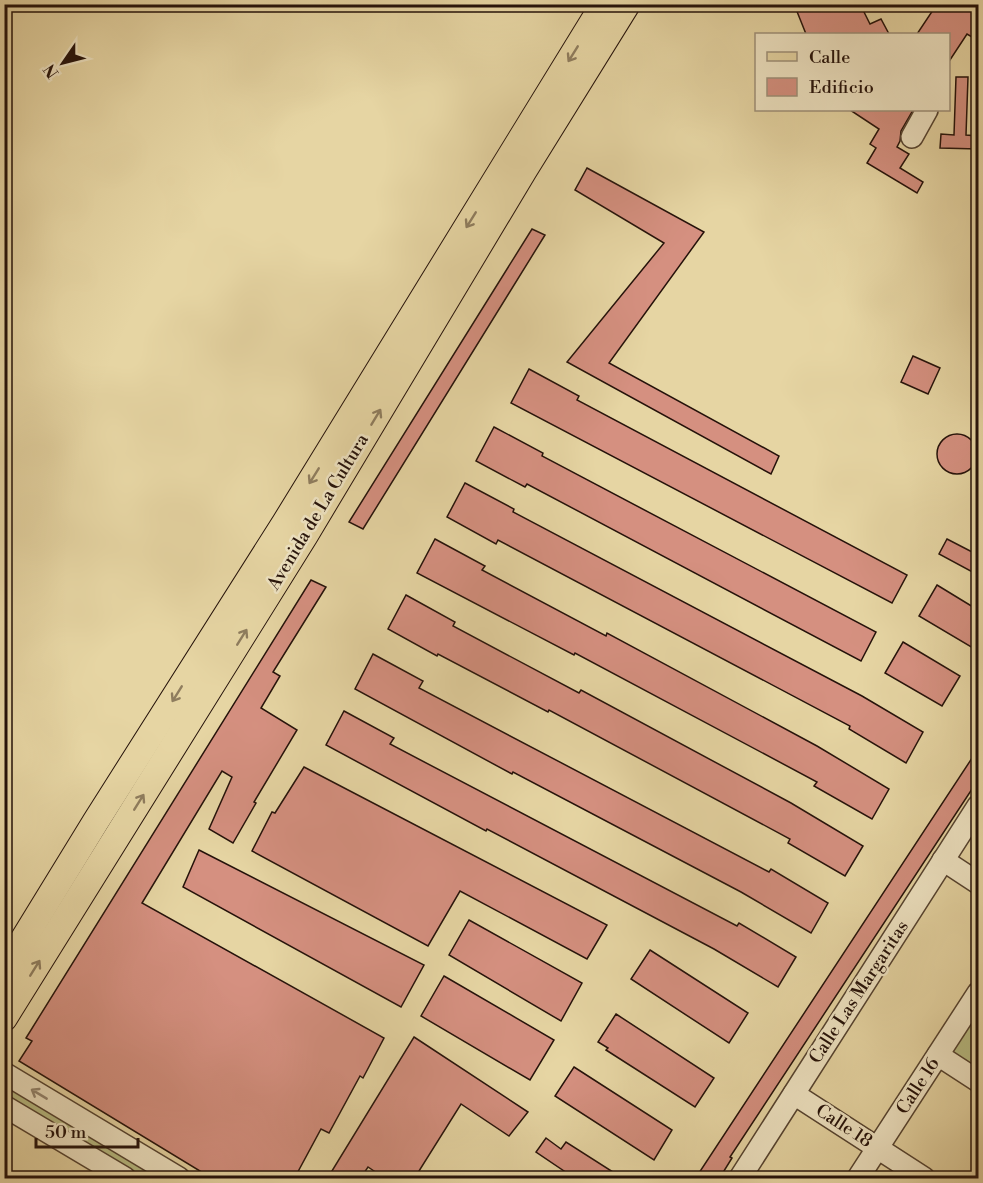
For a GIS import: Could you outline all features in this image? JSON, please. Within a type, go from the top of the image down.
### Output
[{"type":"main road","name":"Avenida de La Cultura","points":[[4,971],[280,531],[604,4]]},
{"type":"main road","name":"Avenida de La Cultura","points":[[4,1018],[305,535],[519,178],[627,4]]},
{"type":"street","points":[[912,137],[926,111]]},
{"type":"street","name":"Calle Las Margaritas","points":[[740,1179],[978,806]]},
{"type":"street","points":[[943,860],[978,883]]},
{"type":"street","name":"Calle 16","points":[[858,1179],[978,993]]},
{"type":"street","points":[[938,1055],[978,1082]]},
{"type":"street","points":[[4,1073],[179,1179]]},
{"type":"street","name":"Calle 18","points":[[794,1094],[924,1179]]},
{"type":"street","points":[[4,1106],[99,1172],[125,1179]]},
{"type":"green space","points":[[978,1005],[978,1076],[946,1054]]},
{"type":"green space","points":[[4,1083],[161,1178],[139,1178],[5,1097]]},
{"type":"building","points":[[794,4],[860,4],[870,24],[881,19],[888,33],[806,33]]},
{"type":"building","points":[[937,4],[978,4],[978,27],[972,37],[967,34],[950,60],[950,33],[918,33]]},
{"type":"building","points":[[956,77],[968,77],[966,135],[978,136],[978,149],[940,148],[941,134],[954,135]]},
{"type":"building","points":[[852,111],[912,111],[901,131],[897,147],[909,154],[900,168],[923,182],[917,193],[867,163],[876,148],[870,144],[879,129]]},
{"type":"building","points":[[587,168],[704,232],[609,363],[779,456],[771,474],[567,362],[664,243],[575,190]]},
{"type":"building","points":[[532,229],[545,235],[363,529],[349,522]]},
{"type":"building","points":[[913,356],[940,368],[928,394],[901,382]]},
{"type":"building","points":[[529,369],[579,396],[577,400],[907,575],[892,603],[511,403]]},
{"type":"building","points":[[494,427],[543,453],[542,456],[876,632],[861,661],[527,484],[525,487],[476,461]]},
{"type":"building","points":[[957,434],[965,435],[971,440],[976,446],[976,462],[971,468],[965,473],[957,474],[949,473],[943,468],[938,462],[937,454],[938,446],[943,440],[949,435]]},
{"type":"building","points":[[465,483],[514,509],[513,512],[862,696],[923,732],[906,763],[849,729],[850,726],[498,540],[496,544],[447,517]]},
{"type":"building","points":[[435,539],[485,566],[482,570],[606,636],[607,633],[817,746],[889,789],[872,819],[814,786],[817,782],[575,653],[574,655],[417,573]]},
{"type":"building","points":[[947,539],[978,555],[978,575],[939,554]]},
{"type":"building","points":[[311,580],[326,587],[273,672],[280,676],[261,708],[297,730],[254,802],[256,803],[233,843],[209,829],[232,777],[222,771],[142,903],[384,1038],[363,1078],[360,1076],[329,1133],[321,1129],[294,1179],[213,1179],[19,1061],[32,1041],[26,1038]]},
{"type":"building","points":[[937,585],[978,610],[978,651],[919,616]]},
{"type":"building","points":[[406,595],[455,622],[453,626],[579,693],[581,690],[791,803],[863,846],[845,876],[788,843],[790,839],[549,710],[548,712],[438,654],[437,656],[388,629]]},
{"type":"building","points":[[903,642],[960,676],[942,706],[885,673]]},
{"type":"building","points":[[373,654],[423,681],[419,688],[769,872],[771,869],[828,903],[811,933],[741,892],[513,772],[512,774],[355,689]]},
{"type":"building","points":[[344,711],[394,738],[390,744],[737,926],[739,923],[796,957],[778,987],[714,949],[326,745]]},
{"type":"building","points":[[978,749],[978,780],[730,1157],[732,1158],[719,1179],[695,1179]]},
{"type":"building","points":[[304,767],[607,925],[587,959],[460,891],[428,946],[252,851],[272,812],[275,813]]},
{"type":"building","points":[[199,850],[424,965],[401,1007],[183,887]]},
{"type":"building","points":[[469,920],[582,983],[561,1021],[449,955]]},
{"type":"building","points":[[650,950],[748,1013],[729,1043],[631,979]]},
{"type":"building","points":[[444,976],[554,1040],[530,1080],[421,1016]]},
{"type":"building","points":[[616,1014],[714,1078],[695,1107],[606,1050],[608,1048],[598,1042]]},
{"type":"building","points":[[414,1037],[528,1112],[509,1136],[461,1104],[414,1179],[386,1179],[368,1167],[360,1179],[327,1179]]},
{"type":"building","points":[[574,1067],[672,1130],[654,1160],[555,1096]]},
{"type":"building","points":[[546,1138],[561,1149],[566,1142],[624,1179],[576,1179],[536,1152]]}]
